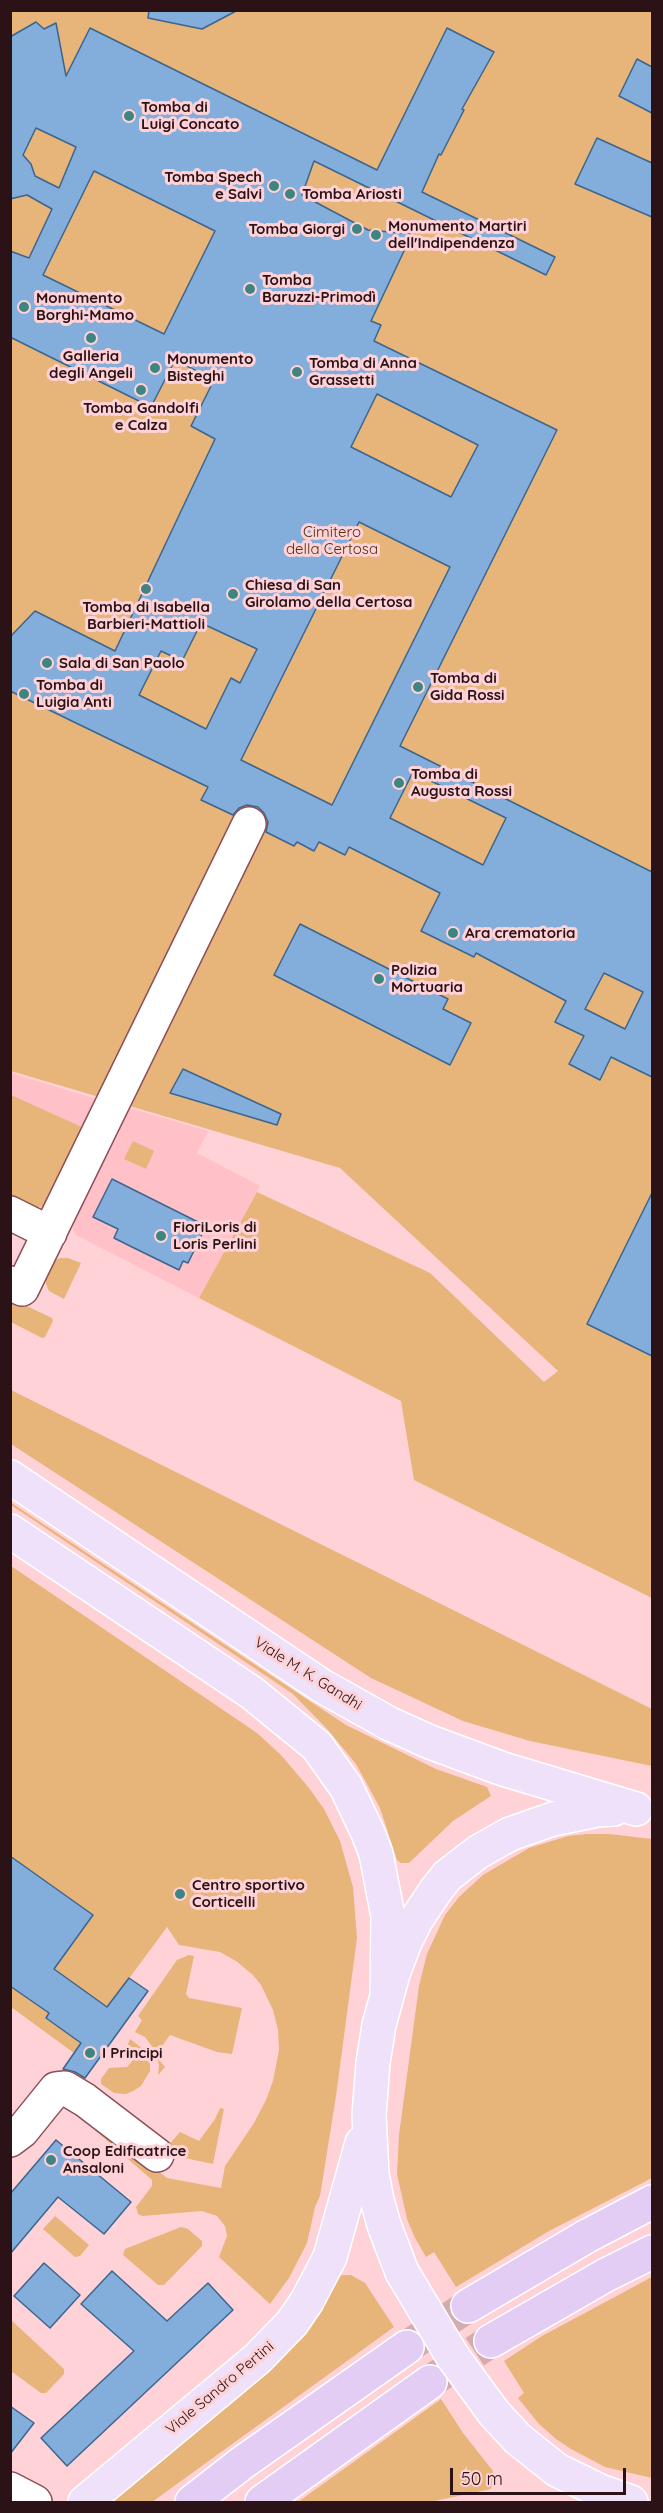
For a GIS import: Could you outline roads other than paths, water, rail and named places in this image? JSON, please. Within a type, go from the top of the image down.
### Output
[{"type":"highway","points":[[468,2306],[587,2236],[652,2202]]},
{"type":"highway","points":[[491,2341],[652,2252]]},
{"type":"highway","points":[[192,2502],[252,2456],[407,2347]]},
{"type":"highway","points":[[262,2502],[430,2382]]},
{"type":"main road","name":"Viale M. K. Gandhi","points":[[10,1478],[322,1686],[390,1724],[429,1742],[503,1769],[644,1810]]},
{"type":"main road","points":[[10,1531],[252,1693],[317,1746],[351,1796],[376,1854],[388,1916],[387,1996]]},
{"type":"main road","points":[[631,2502],[600,2492],[557,2470],[518,2439],[494,2413],[453,2356],[402,2272],[384,2225],[372,2174],[369,2115],[373,2063],[387,1996],[399,1956],[416,1920],[436,1890],[463,1863],[510,1834],[553,1819],[597,1810],[644,1810]]},
{"type":"main road","name":"Viale Sandro Pertini","points":[[85,2502],[257,2359],[292,2323],[308,2301],[330,2257],[369,2115]]},
{"type":"street","points":[[16,1286],[50,1233],[249,824]]},
{"type":"street","points":[[10,1213],[50,1233]]},
{"type":"street","points":[[10,2140],[22,2131],[56,2089],[65,2088],[85,2100],[157,2155]]},
{"type":"street","points":[[10,2489],[35,2502]]},
{"type":"tunnel","points":[[407,2347],[468,2306]]},
{"type":"tunnel","points":[[434,2379],[491,2341]]},
{"type":"place","name":"Tomba di Luigi Concato","points":[[129,116]]},
{"type":"place","name":"Tomba Spech e Salvi","points":[[274,186]]},
{"type":"place","name":"Tomba Ariosti","points":[[290,194]]},
{"type":"place","name":"Tomba Giorgi","points":[[357,229]]},
{"type":"place","name":"Monumento Martiri dell'Indipendenza","points":[[376,235]]},
{"type":"place","name":"Tomba Baruzzi-Primodì","points":[[250,289]]},
{"type":"place","name":"Monumento Borghi-Mamo","points":[[24,307]]},
{"type":"place","name":"Galleria degli Angeli","points":[[91,338]]},
{"type":"place","name":"Monumento Bisteghi","points":[[155,368]]},
{"type":"place","name":"Tomba di Anna Grassetti","points":[[297,372]]},
{"type":"place","name":"Tomba Gandolfi e Calza","points":[[141,390]]},
{"type":"place","name":"Tomba di Isabella Barbieri-Mattioli","points":[[146,589]]},
{"type":"place","name":"Chiesa di San Girolamo della Certosa","points":[[233,594]]},
{"type":"place","name":"Sala di San Paolo","points":[[47,663]]},
{"type":"place","name":"Tomba di Gida Rossi","points":[[418,687]]},
{"type":"place","name":"Tomba di Luigia Anti","points":[[24,694]]},
{"type":"place","name":"Tomba di Augusta Rossi","points":[[399,783]]},
{"type":"place","name":"Ara crematoria","points":[[453,933]]},
{"type":"place","name":"Polizia Mortuaria","points":[[379,979]]},
{"type":"place","name":"FioriLoris di Loris Perlini","points":[[161,1236]]},
{"type":"place","name":"Centro sportivo Corticelli","points":[[180,1894]]},
{"type":"place","name":"I Principi","points":[[90,2053]]},
{"type":"place","name":"Coop Edificatrice Ansaloni","points":[[51,2160]]},
{"type":"park label","name":"Cimitero della Certosa","points":[[332,540]]}]
